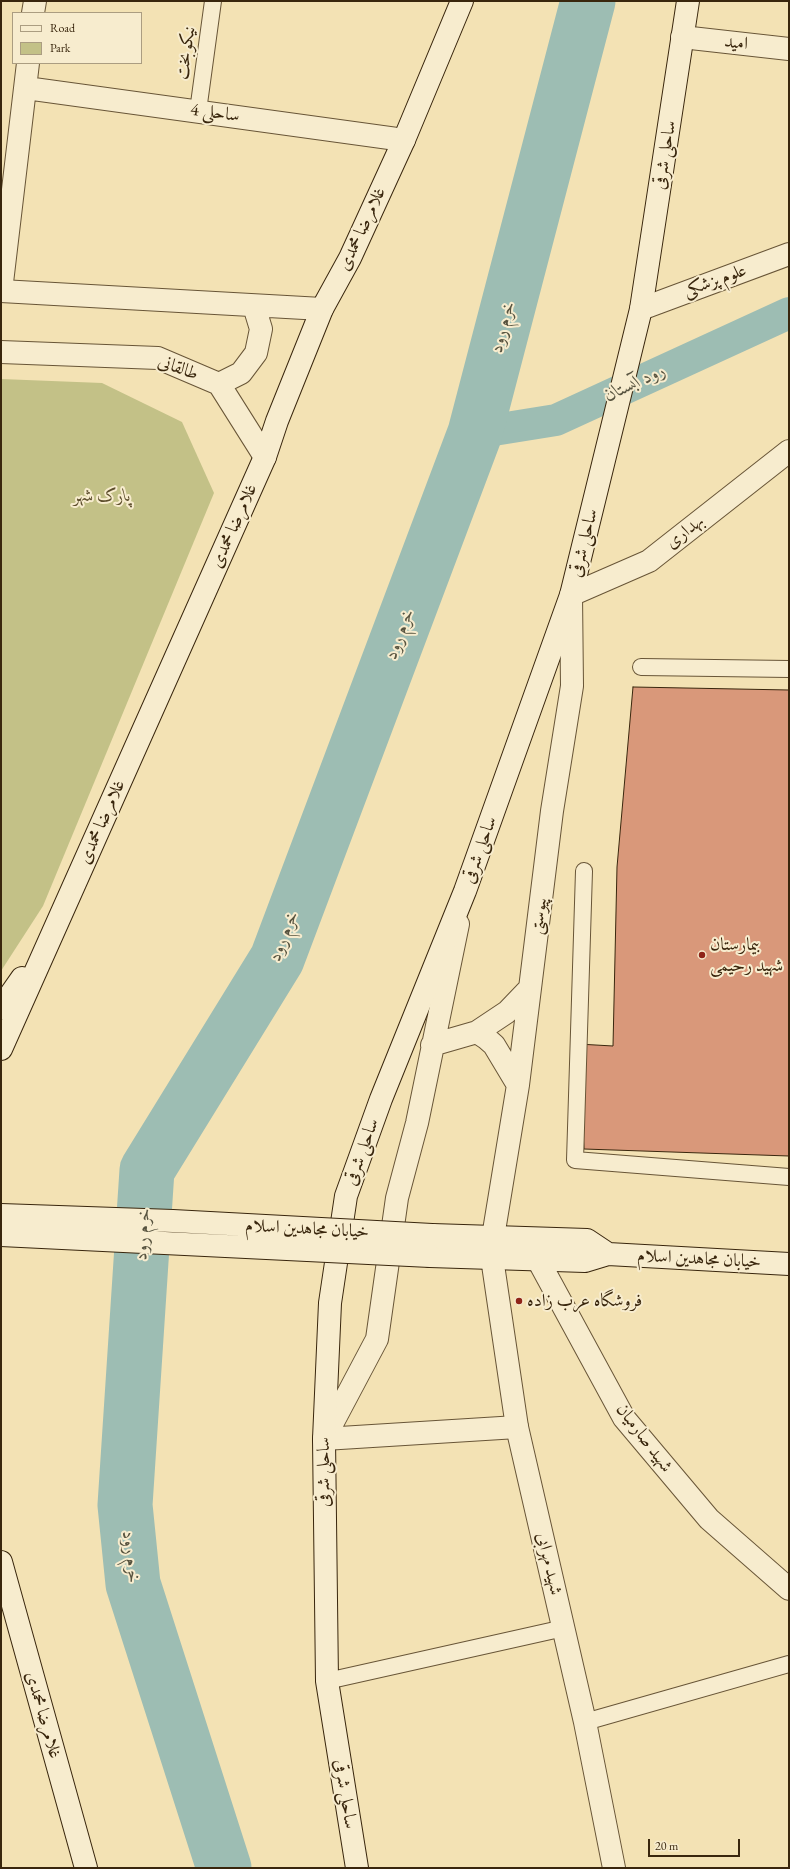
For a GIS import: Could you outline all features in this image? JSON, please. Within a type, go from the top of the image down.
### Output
[{"type":"main road","points":[[33,12],[35,1]]},
{"type":"main road","name":"غلامرضا محمدی","points":[[1,1049],[265,457],[277,421],[322,309],[350,258],[404,140],[462,1]]},
{"type":"main road","name":"ساحلی شرقی","points":[[357,1868],[327,1681],[324,1439],[330,1303],[346,1196],[381,1099],[465,891],[571,595],[641,309],[688,1]]},
{"type":"main road","name":"امید","points":[[682,37],[789,49]]},
{"type":"main road","points":[[28,64],[1,291],[322,309]]},
{"type":"main road","name":"ساحلی 4","points":[[26,88],[404,140]]},
{"type":"main road","name":"علوم پزشکی","points":[[641,309],[789,254]]},
{"type":"main road","points":[[219,384],[242,373],[256,353],[261,329],[254,306]]},
{"type":"main road","name":"طالقانی","points":[[1,352],[158,358],[219,384],[265,457]]},
{"type":"main road","name":"بهداری","points":[[571,595],[649,561],[789,451]]},
{"type":"main road","name":"پیوستی","points":[[493,1247],[518,1086],[552,811],[572,686],[571,595]]},
{"type":"main road","points":[[324,1439],[377,1339],[397,1198],[418,1123],[432,1045],[465,891]]},
{"type":"main road","points":[[1,1008],[51,936]]},
{"type":"main road","points":[[432,1045],[477,1032],[507,1012],[530,988]]},
{"type":"main road","points":[[477,1032],[494,1045],[518,1086]]},
{"type":"main road","name":"خیابان مجاهدین اسلام","points":[[1,1215],[172,1221],[431,1245]]},
{"type":"main road","name":"خیابان مجاهدین اسلام","points":[[1,1236],[493,1247],[587,1240],[608,1254]]},
{"type":"main road","name":"خیابان مجاهدین اسلام","points":[[493,1247],[536,1258],[585,1261],[608,1254],[789,1264]]},
{"type":"main road","name":"شهید مهرابی","points":[[493,1247],[517,1427],[585,1722],[613,1868]]},
{"type":"main road","name":"شهید صارمیان","points":[[536,1258],[624,1418],[709,1519],[789,1589]]},
{"type":"main road","points":[[324,1439],[517,1427]]},
{"type":"main road","name":"غلامرضا محمدی","points":[[1,1562],[86,1868]]},
{"type":"lane","name":"نیکوبخت","points":[[198,111],[213,1]]},
{"type":"lane","points":[[641,667],[789,669]]},
{"type":"lane","points":[[584,871],[575,1160],[789,1177]]},
{"type":"lane","points":[[327,1681],[564,1628]]},
{"type":"lane","points":[[585,1722],[789,1664]]},
{"type":"green space","name":"پارک شهر","points":[[1,379],[102,383],[182,422],[214,493],[43,906],[1,971]]},
{"type":"building","name":"بیمارستان شهید رحیمی","points":[[633,687],[789,690],[789,1156],[584,1149],[578,1044],[613,1046],[617,867]]},
{"type":"waterway","name":"خرم رود","points":[[224,1868],[133,1584],[125,1505],[147,1170],[277,959],[475,433],[588,1]]},
{"type":"waterway","name":"رود آبستان","points":[[475,433],[556,420],[789,313]]},
{"type":"place","name":"بیمارستان شهید رحیمی","points":[[702,955]]},
{"type":"place","name":"فروشگاه عرب زاده","points":[[519,1301]]}]
